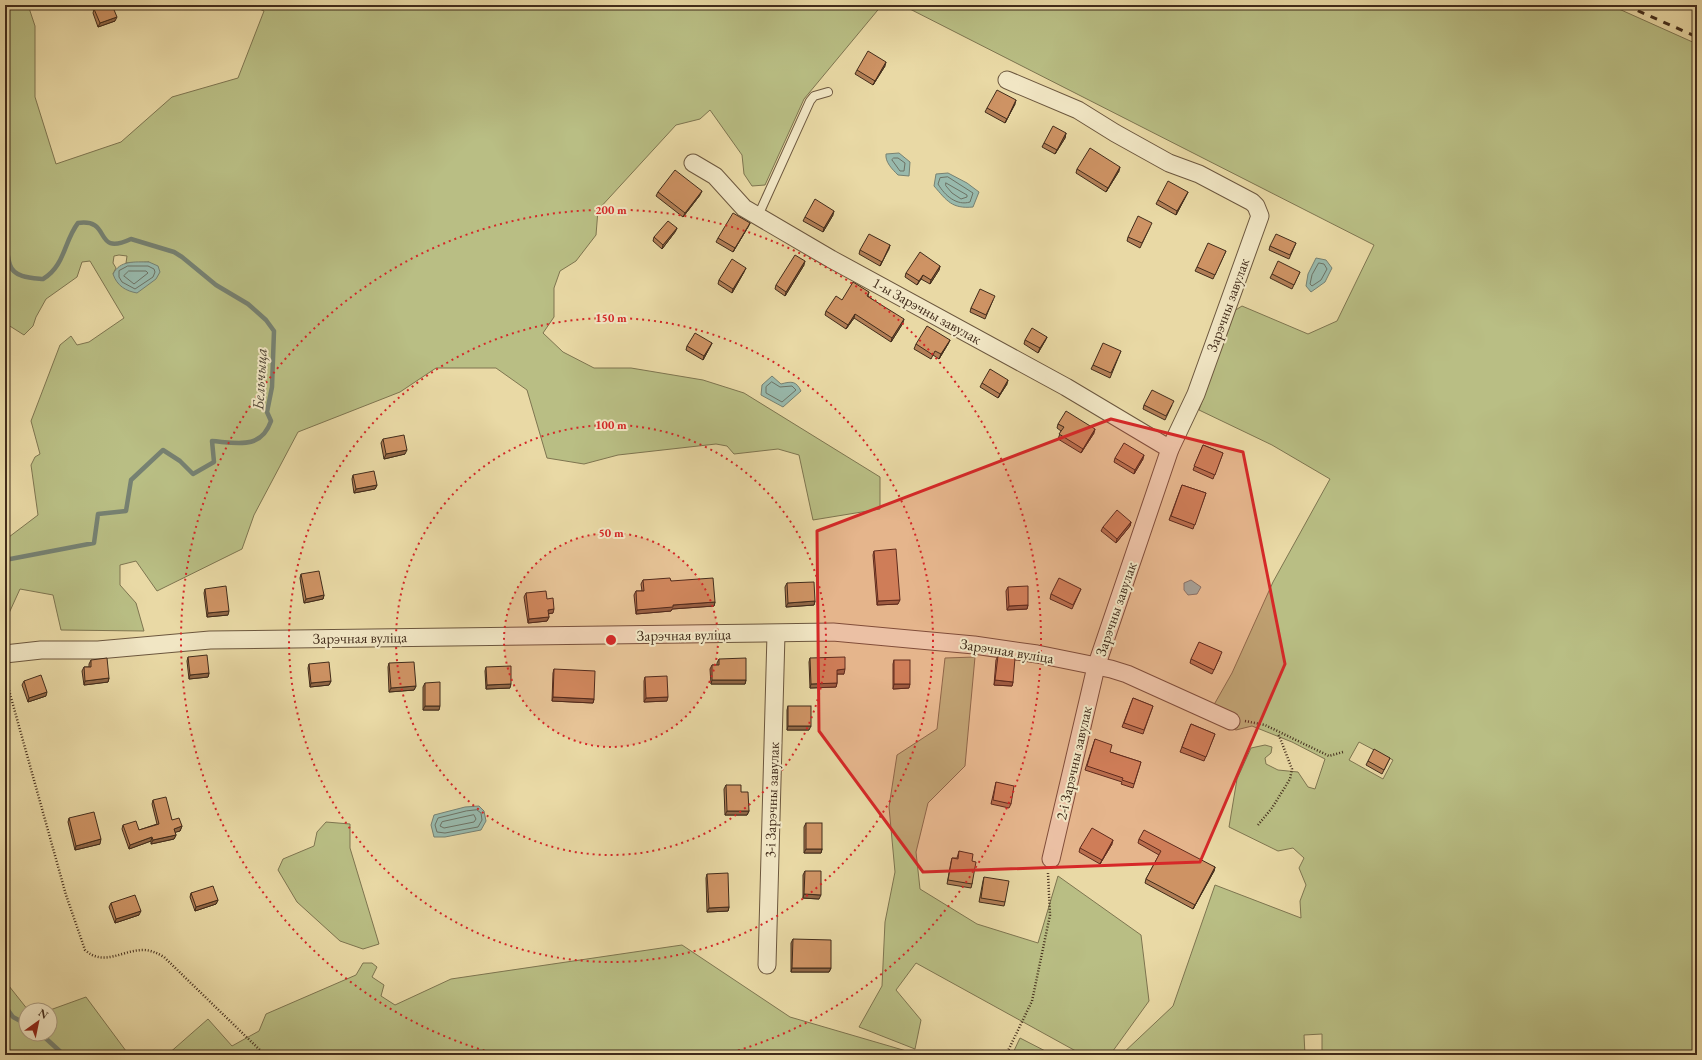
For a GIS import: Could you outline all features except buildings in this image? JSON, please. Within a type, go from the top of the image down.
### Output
[{"type":"street","name":"Зарэчны завулак","points":[[1007,80],[1078,110],[1115,133],[1169,163],[1199,174],[1252,202],[1259,211],[1259,221],[1196,394],[1170,448],[1096,667]]},
{"type":"street","name":"1-ы Зарэчны завулак","points":[[693,163],[723,183],[735,200],[758,216],[831,259],[1066,387],[1170,448]]},
{"type":"street","name":"Зарэчная вуліца","points":[[5,654],[40,650],[98,650],[210,640],[776,634],[833,632],[974,645],[1037,654],[1111,669],[1128,674],[1231,721]]},
{"type":"street","name":"3-і Зарэчны завулак","points":[[767,965],[776,634]]},
{"type":"street","name":"2-і Зарэчны завулак","points":[[1051,859],[1096,667]]},
{"type":"lane","points":[[758,216],[810,101],[814,96],[828,92]]},
{"type":"path","points":[[5,676],[66,895],[85,950],[92,955],[108,958],[142,950],[153,951],[164,957],[265,1055]]},
{"type":"path","points":[[1231,721],[1252,721],[1329,756],[1343,752]]},
{"type":"path","points":[[1258,825],[1272,808],[1290,779],[1292,769],[1278,732]]},
{"type":"path","points":[[1006,1055],[1032,1001],[1050,915],[1048,874],[1051,859]]},
{"type":"highlighted area","points":[[1111,419],[1243,452],[1285,664],[1200,862],[923,872],[819,731],[817,531]]},
{"type":"green space","points":[[5,5],[28,5],[35,26],[35,97],[56,164],[121,142],[172,97],[238,78],[264,11],[251,5],[882,5],[804,99],[765,185],[752,186],[744,174],[742,155],[710,110],[700,119],[676,125],[598,210],[596,235],[576,261],[560,271],[554,288],[554,317],[543,333],[563,352],[594,368],[631,368],[703,380],[744,393],[880,477],[880,509],[813,520],[799,455],[778,449],[734,454],[727,446],[716,444],[618,455],[584,464],[547,458],[527,390],[496,368],[436,368],[400,392],[298,432],[254,515],[242,549],[157,591],[136,561],[120,565],[120,585],[136,603],[144,631],[61,630],[53,595],[20,589],[5,622],[5,540],[38,515],[31,465],[35,457],[40,454],[31,421],[60,345],[71,336],[77,345],[89,342],[124,318],[90,261],[82,262],[77,277],[46,299],[36,317],[33,326],[24,335],[5,323]],"holes":[[[114,256],[127,256],[126,263],[149,262],[113,274],[116,268],[113,263]]]},
{"type":"green space","points":[[902,5],[1610,5],[1697,44],[1697,1055],[1322,1055],[1322,1034],[1304,1035],[1305,1055],[1121,1055],[1173,1006],[1215,885],[1301,918],[1300,901],[1306,885],[1299,868],[1304,858],[1293,848],[1278,851],[1229,827],[1237,779],[1251,748],[1265,745],[1272,747],[1271,753],[1265,758],[1266,764],[1278,770],[1298,772],[1308,787],[1315,789],[1325,759],[1292,742],[1252,726],[1236,730],[1207,717],[1232,673],[1273,582],[1330,479],[1272,445],[1199,410],[1234,311],[1242,306],[1308,334],[1337,321],[1374,245]],"holes":[[[1359,742],[1393,760],[1383,779],[1349,760]]]},
{"type":"green space","points":[[975,657],[965,766],[928,803],[916,852],[920,889],[977,924],[1038,943],[1058,876],[1141,935],[1149,1001],[1110,1055],[1083,1055],[916,963],[896,990],[921,1020],[915,1049],[859,1027],[882,986],[885,922],[895,872],[889,807],[897,755],[937,729],[945,658]]},
{"type":"green space","points":[[326,822],[350,824],[350,848],[379,944],[363,949],[340,941],[297,902],[278,870],[283,859],[314,846],[317,832]]},
{"type":"green space","points":[[682,945],[790,1017],[920,1055],[167,1055],[208,1019],[232,1046],[259,1031],[266,1014],[356,975],[363,963],[372,963],[377,967],[372,977],[384,985],[381,996],[395,1005],[451,979]]},
{"type":"green space","points":[[5,981],[22,1002],[18,1002],[18,1042],[58,1042],[58,1007],[86,997],[129,1055],[5,1055]]},
{"type":"green space","points":[[1020,1038],[1053,1055],[1012,1055]]},
{"type":"water","points":[[899,153],[910,162],[909,176],[898,175],[888,163],[886,154]]},
{"type":"water","points":[[948,173],[967,183],[979,192],[973,207],[960,207],[950,203],[934,186],[936,174]]},
{"type":"water","points":[[1316,258],[1326,260],[1332,268],[1325,282],[1311,292],[1306,286],[1308,274]]},
{"type":"water","points":[[133,262],[149,262],[158,266],[160,272],[156,279],[137,293],[129,291],[119,285],[113,274],[116,269],[124,264]]},
{"type":"water","points":[[772,376],[781,384],[791,382],[797,385],[801,391],[783,407],[761,395],[762,385]]},
{"type":"water","points":[[1191,580],[1201,587],[1197,594],[1188,595],[1184,590],[1184,583]]},
{"type":"water","points":[[479,806],[484,811],[486,821],[481,830],[445,837],[434,837],[431,825],[434,815],[465,807]]},
{"type":"waterway","name":"Бельчыца","points":[[5,240],[9,262],[15,273],[29,278],[43,279],[56,267],[73,230],[78,223],[89,223],[96,226],[106,241],[111,243],[119,243],[131,239],[174,252],[216,285],[248,304],[266,320],[274,331],[272,387],[267,412],[271,421],[267,430],[261,437],[255,441],[247,443],[212,441],[214,462],[193,474],[180,461],[163,450],[131,480],[126,511],[98,514],[94,543],[5,560]]},
{"type":"waterway","points":[[5,1006],[13,1017],[18,1020]]},
{"type":"waterway","points":[[50,1042],[64,1055]]},
{"type":"railway","points":[[1625,5],[1697,37]]}]
